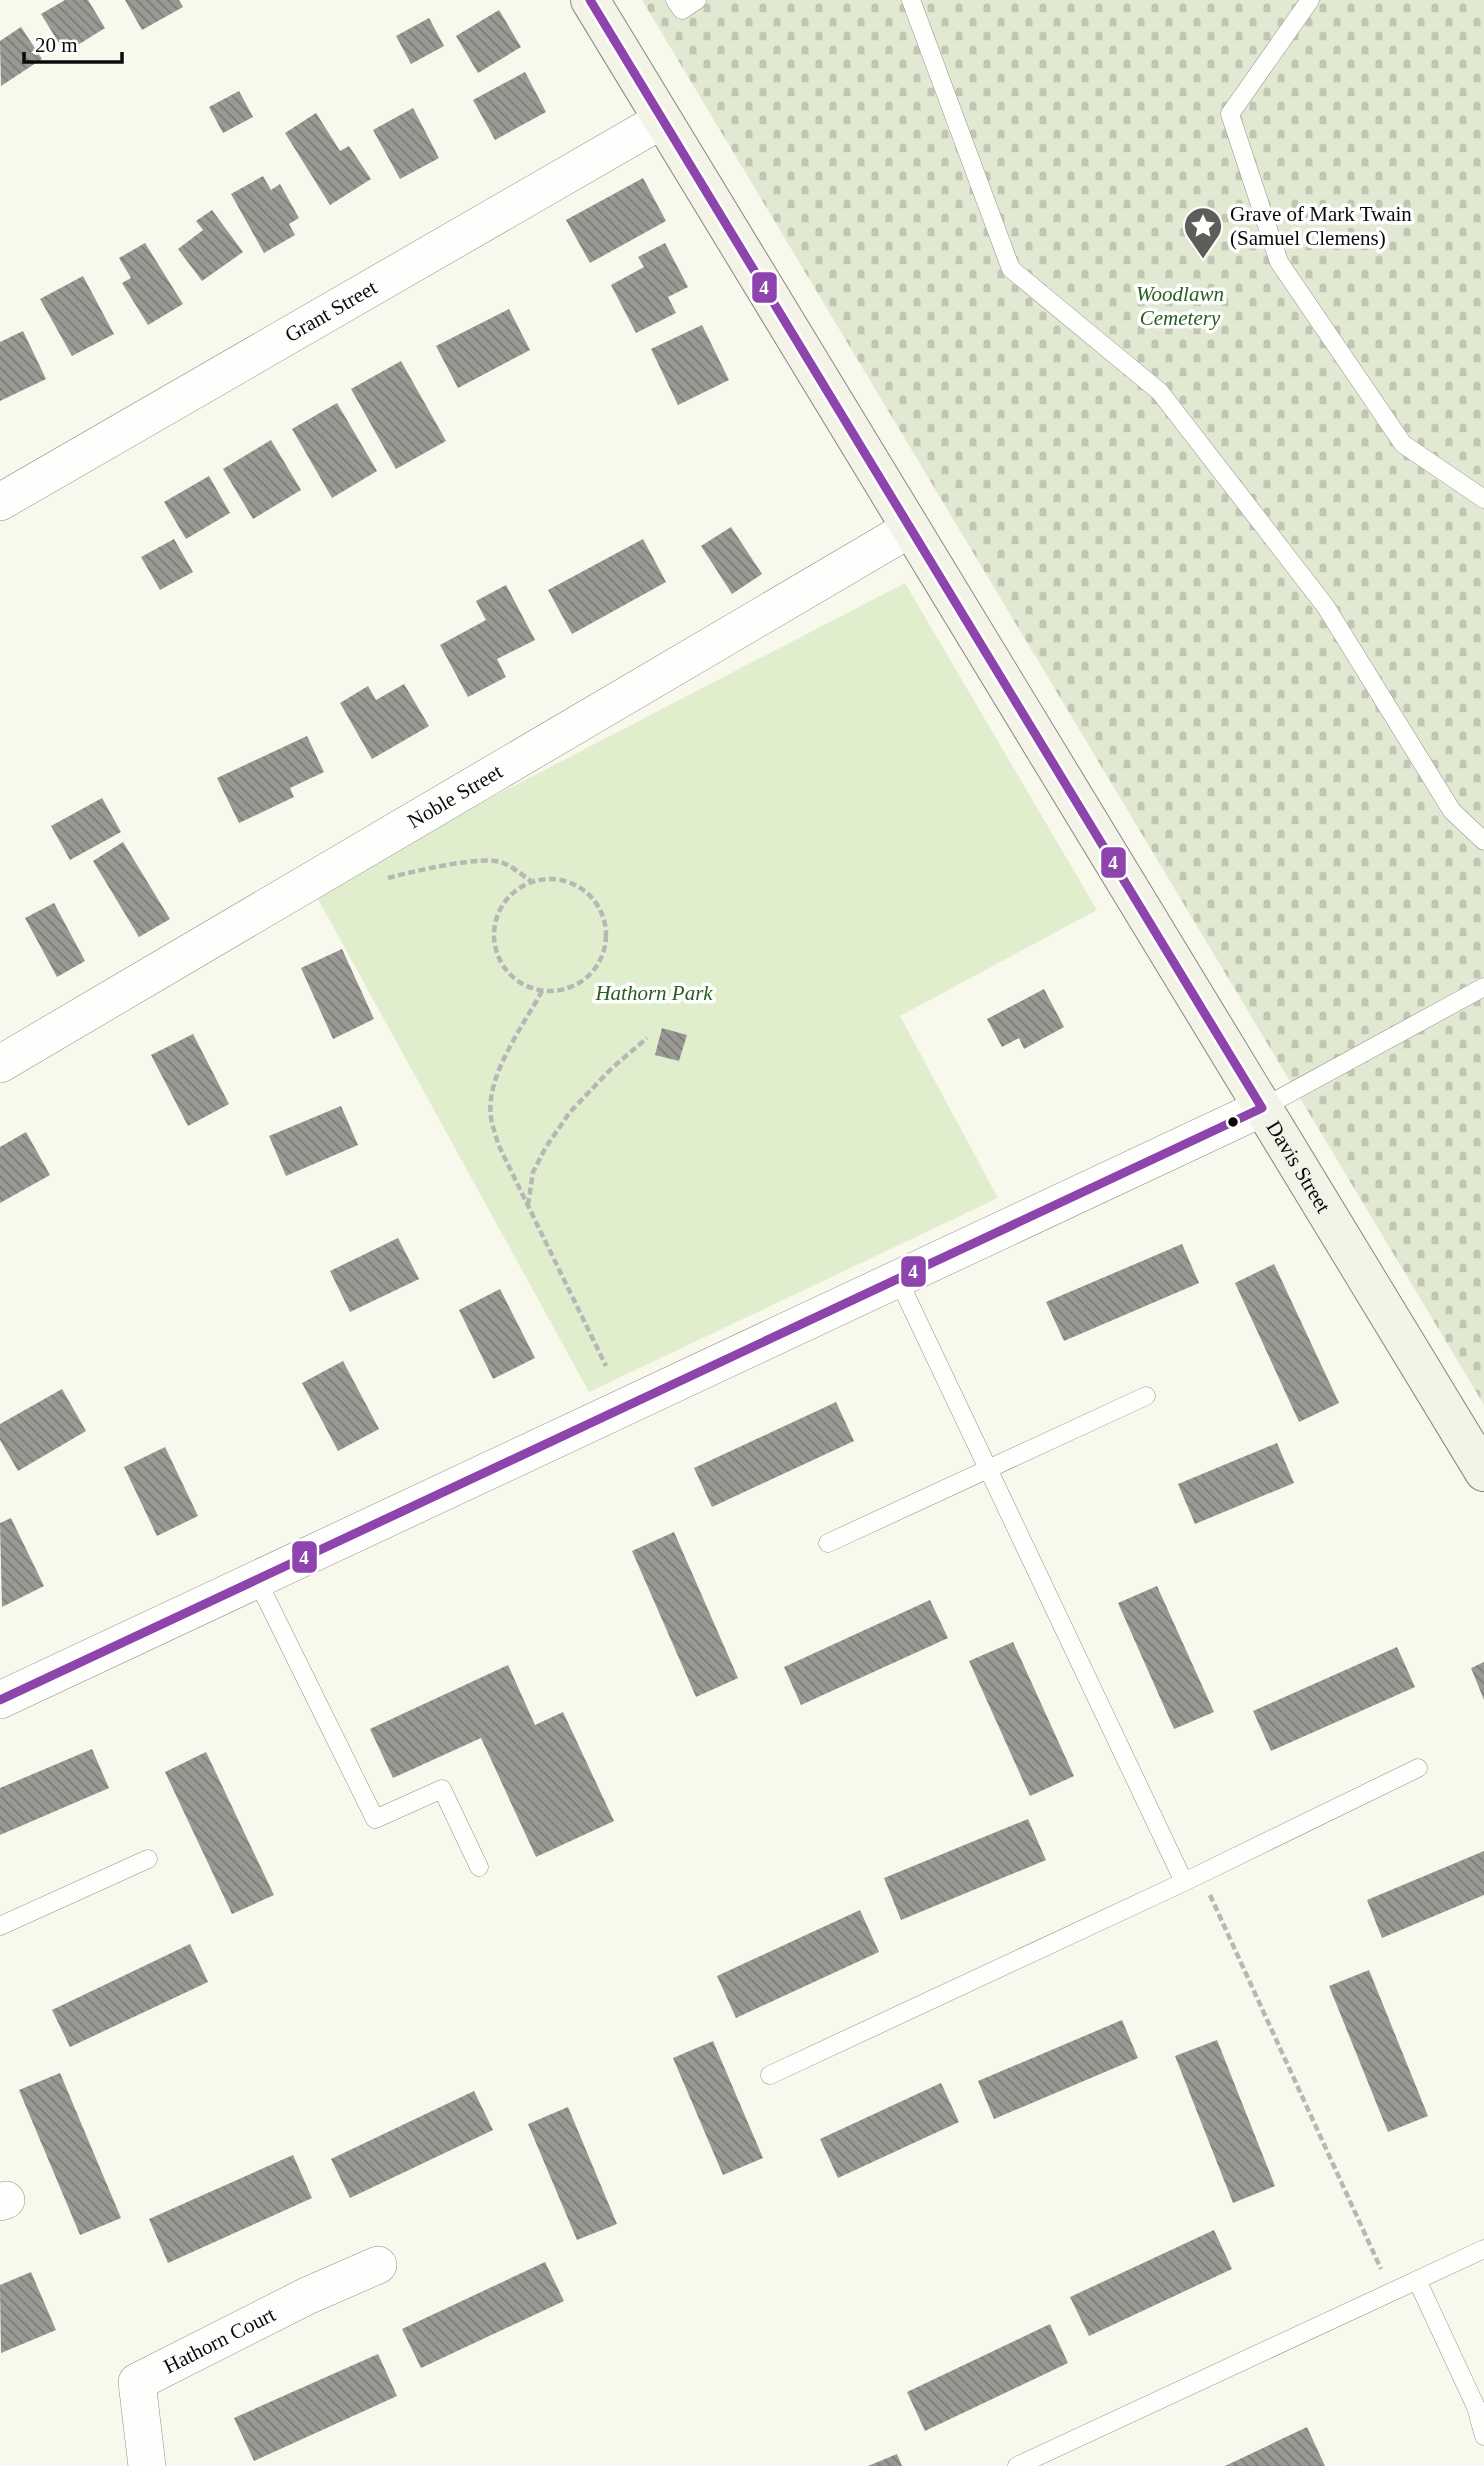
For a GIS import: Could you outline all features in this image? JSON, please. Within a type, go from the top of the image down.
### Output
[{"type":"street","name":"Davis Street","points":[[590,0],[1484,1472]]},
{"type":"street","name":"Grant Street","points":[[0,502],[662,120]]},
{"type":"street","name":"Noble Street","points":[[0,1064],[911,528]]},
{"type":"street","points":[[0,1700],[1262,1108]]},
{"type":"street","name":"Hathorn Court","points":[[147,2466],[137,2382],[307,2296],[378,2264]]},
{"type":"lane","points":[[675,0],[682,10],[697,0]]},
{"type":"lane","points":[[911,0],[1011,269],[1160,393],[1326,607],[1452,811],[1484,841]]},
{"type":"lane","points":[[1310,0],[1230,114],[1279,262],[1403,444],[1484,499]]},
{"type":"lane","points":[[1262,1108],[1484,987]]},
{"type":"lane","points":[[898,1279],[1192,1878]]},
{"type":"lane","points":[[828,1543],[1146,1396]]},
{"type":"lane","points":[[257,1580],[374,1819],[442,1789],[479,1867]]},
{"type":"lane","points":[[770,2075],[1192,1878],[1418,1768]]},
{"type":"lane","points":[[0,1926],[148,1859]]},
{"type":"lane","points":[[1017,2466],[1484,2249]]},
{"type":"lane","points":[[1417,2280],[1476,2407],[1484,2435]]},
{"type":"path","points":[[381,880],[420,869],[501,861],[531,881]]},
{"type":"path","points":[[549,878],[567,881],[584,890],[597,903],[604,920],[606,938],[602,956],[592,972],[578,984],[561,990],[542,991],[524,985],[509,974],[498,959],[493,940],[494,922],[502,904],[515,890],[531,881],[549,878]]},
{"type":"path","points":[[542,991],[508,1047],[495,1085],[490,1116],[498,1144],[606,1366]]},
{"type":"path","points":[[528,1205],[533,1172],[570,1112],[612,1068],[647,1038]]},
{"type":"path","points":[[1192,1878],[1391,2292]]},
{"type":"green space","name":"Woodlawn Cemetery","points":[[642,0],[1484,0],[1484,1405]]},
{"type":"green space","name":"Hathorn Park","points":[[905,583],[1097,910],[900,1016],[998,1198],[589,1392],[313,890]]},
{"type":"building","points":[[65,0],[88,0],[105,28],[65,53],[41,14]]},
{"type":"building","points":[[125,0],[179,0],[183,7],[142,30]]},
{"type":"building","points":[[499,10],[521,47],[478,73],[456,36]]},
{"type":"building","points":[[429,18],[444,46],[411,64],[396,36]]},
{"type":"building","points":[[21,27],[42,59],[1,86],[0,41]]},
{"type":"building","points":[[525,72],[546,112],[495,140],[473,100]]},
{"type":"building","points":[[239,91],[253,117],[223,133],[209,107]]},
{"type":"building","points":[[413,108],[439,158],[400,179],[373,130]]},
{"type":"building","points":[[316,113],[340,151],[349,146],[371,179],[330,205],[285,133]]},
{"type":"building","points":[[263,176],[271,190],[280,184],[299,218],[289,224],[295,235],[264,253],[231,194]]},
{"type":"building","points":[[643,178],[666,221],[590,263],[566,220]]},
{"type":"building","points":[[212,210],[243,252],[202,281],[178,249],[203,230],[196,221]]},
{"type":"building","points":[[145,243],[183,304],[148,325],[122,283],[131,278],[119,258]]},
{"type":"building","points":[[665,243],[688,287],[668,297],[676,313],[636,333],[611,285],[644,267],[638,257]]},
{"type":"building","points":[[83,276],[114,334],[72,356],[40,299]]},
{"type":"building","points":[[509,309],[530,350],[458,388],[436,346]]},
{"type":"building","points":[[702,325],[729,380],[678,405],[651,349]]},
{"type":"building","points":[[23,331],[46,379],[0,401],[0,342]]},
{"type":"building","points":[[401,361],[446,441],[396,469],[351,389]]},
{"type":"building","points":[[337,403],[377,471],[332,498],[292,429]]},
{"type":"building","points":[[271,440],[301,490],[253,519],[223,469]]},
{"type":"building","points":[[209,476],[230,513],[186,539],[164,502]]},
{"type":"building","points":[[731,527],[762,574],[732,594],[701,546]]},
{"type":"building","points":[[174,539],[193,572],[160,590],[141,557]]},
{"type":"building","points":[[643,539],[666,582],[572,634],[548,590]]},
{"type":"building","points":[[506,585],[535,640],[497,659],[506,677],[468,697],[440,645],[486,620],[476,601]]},
{"type":"building","points":[[404,684],[429,726],[372,759],[340,703],[368,686],[376,700]]},
{"type":"building","points":[[307,736],[324,772],[290,788],[294,797],[239,823],[217,778]]},
{"type":"building","points":[[102,798],[121,832],[70,860],[51,826]]},
{"type":"building","points":[[123,842],[170,919],[139,937],[93,861]]},
{"type":"building","points":[[54,903],[85,961],[57,977],[25,918]]},
{"type":"building","points":[[342,949],[374,1019],[333,1039],[301,968]]},
{"type":"building","points":[[1044,989],[1064,1027],[1024,1049],[1019,1038],[1002,1047],[987,1019]]},
{"type":"building","points":[[662,1028],[687,1035],[679,1061],[655,1055]]},
{"type":"building","points":[[193,1034],[229,1104],[188,1126],[151,1055]]},
{"type":"building","points":[[341,1106],[358,1145],[286,1176],[269,1136]]},
{"type":"building","points":[[26,1132],[50,1175],[0,1203],[0,1147]]},
{"type":"building","points":[[398,1238],[419,1279],[350,1312],[330,1271]]},
{"type":"building","points":[[1182,1244],[1199,1283],[1064,1341],[1046,1302]]},
{"type":"building","points":[[1274,1264],[1339,1403],[1299,1422],[1235,1283]]},
{"type":"building","points":[[500,1289],[535,1358],[493,1379],[459,1310]]},
{"type":"building","points":[[343,1361],[379,1429],[338,1451],[302,1383]]},
{"type":"building","points":[[62,1389],[86,1431],[18,1471],[0,1440],[0,1424]]},
{"type":"building","points":[[836,1402],[854,1441],[712,1507],[694,1468]]},
{"type":"building","points":[[1277,1443],[1294,1483],[1195,1524],[1178,1484]]},
{"type":"building","points":[[165,1447],[198,1516],[157,1536],[124,1467]]},
{"type":"building","points":[[11,1518],[44,1586],[2,1607],[0,1523]]},
{"type":"building","points":[[674,1532],[738,1678],[696,1697],[632,1551]]},
{"type":"building","points":[[1157,1586],[1214,1712],[1174,1729],[1118,1603]]},
{"type":"building","points":[[930,1600],[948,1638],[801,1705],[784,1667]]},
{"type":"building","points":[[1013,1642],[1074,1776],[1030,1796],[969,1661]]},
{"type":"building","points":[[1397,1647],[1415,1687],[1271,1751],[1253,1711]]},
{"type":"building","points":[[1484,1662],[1484,1700],[1471,1668]]},
{"type":"building","points":[[508,1665],[535,1725],[563,1712],[614,1821],[536,1857],[481,1738],[393,1778],[370,1729]]},
{"type":"building","points":[[92,1749],[109,1788],[0,1835],[0,1788]]},
{"type":"building","points":[[206,1752],[274,1895],[232,1914],[165,1772]]},
{"type":"building","points":[[1028,1819],[1046,1860],[901,1920],[884,1878]]},
{"type":"building","points":[[1484,1851],[1484,1895],[1382,1938],[1367,1900]]},
{"type":"building","points":[[860,1910],[879,1952],[736,2018],[717,1976]]},
{"type":"building","points":[[190,1944],[208,1982],[70,2047],[52,2010]]},
{"type":"building","points":[[1369,1970],[1428,2116],[1388,2132],[1329,1986]]},
{"type":"building","points":[[1122,2020],[1138,2058],[994,2119],[978,2081]]},
{"type":"building","points":[[1217,2040],[1275,2186],[1233,2203],[1175,2056]]},
{"type":"building","points":[[713,2041],[763,2158],[723,2175],[673,2058]]},
{"type":"building","points":[[60,2073],[121,2218],[80,2235],[19,2090]]},
{"type":"building","points":[[941,2083],[959,2122],[838,2178],[820,2139]]},
{"type":"building","points":[[474,2091],[493,2130],[350,2198],[331,2159]]},
{"type":"building","points":[[568,2107],[617,2224],[577,2240],[528,2124]]},
{"type":"building","points":[[293,2155],[312,2198],[168,2263],[149,2219]]},
{"type":"building","points":[[1214,2230],[1232,2269],[1089,2336],[1070,2297]]},
{"type":"building","points":[[545,2262],[564,2301],[421,2368],[402,2329]]},
{"type":"building","points":[[31,2272],[56,2330],[1,2353],[0,2285]]},
{"type":"building","points":[[1050,2324],[1068,2363],[925,2431],[907,2392]]},
{"type":"building","points":[[378,2354],[397,2396],[254,2461],[234,2418]]},
{"type":"building","points":[[1307,2427],[1325,2466],[1225,2466]]},
{"type":"building","points":[[897,2454],[902,2466],[868,2466]]},
{"type":"transit line","name":"4","points":[[0,1700],[1262,1108],[590,0]]},
{"type":"place","name":"Grave of Mark Twain (Samuel Clemens)","points":[[1203,260]]}]
